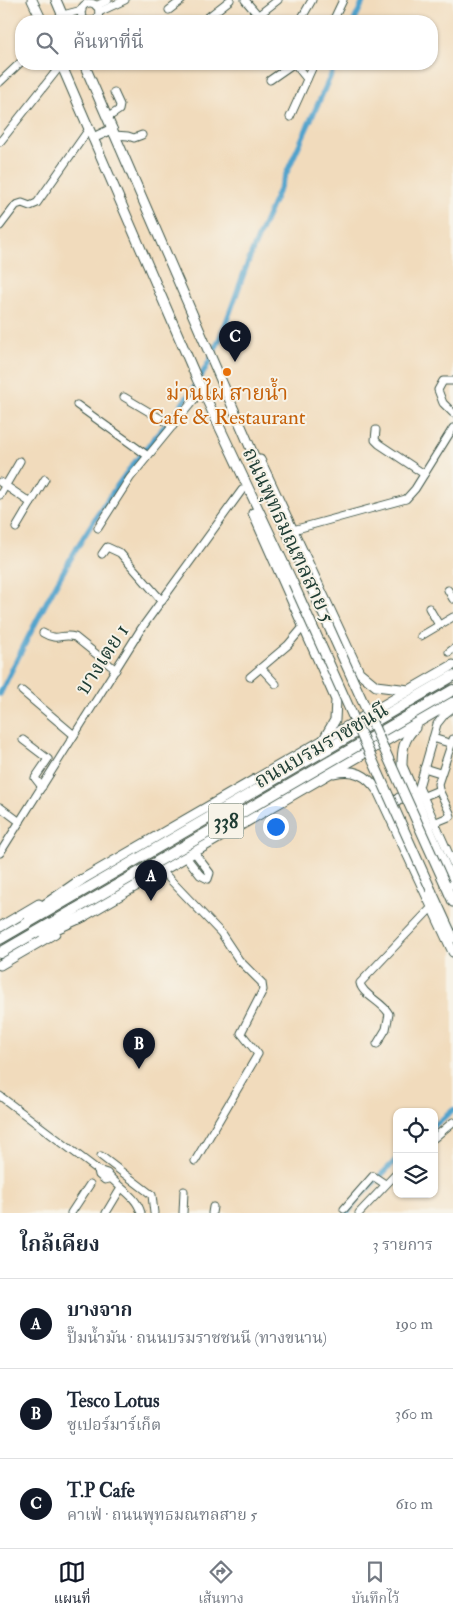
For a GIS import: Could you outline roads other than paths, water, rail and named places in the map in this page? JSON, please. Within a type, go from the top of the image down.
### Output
[{"type":"highway","name":"ถนนบรมราชชนนี","points":[[0,938],[453,676]]},
{"type":"highway","name":"ถนนบรมราชชนนี","points":[[1,952],[453,690]]},
{"type":"highway","points":[[0,938],[81,880]]},
{"type":"highway","points":[[1,952],[84,916]]},
{"type":"main road","points":[[32,0],[39,15]]},
{"type":"main road","points":[[56,0],[63,15]]},
{"type":"main road","name":"ถนนพุทธมณฑลสาย 5","points":[[64,70],[199,385],[293,583],[453,938]]},
{"type":"main road","name":"ถนนพุทธมณฑลสาย 5","points":[[87,70],[306,576],[449,884],[453,902]]},
{"type":"main road","points":[[93,138],[113,132]]},
{"type":"main road","points":[[238,420],[267,475],[359,672],[376,686],[409,690]]},
{"type":"main road","points":[[221,433],[242,490],[336,700],[337,711],[335,720],[324,739]]},
{"type":"main road","points":[[321,665],[332,674],[337,674],[351,666],[351,657]]},
{"type":"main road","name":"338","points":[[0,927],[453,665]]},
{"type":"main road","name":"338","points":[[0,965],[424,719],[452,709]]},
{"type":"main road","points":[[424,719],[406,739],[402,756],[405,776],[447,852],[449,884]]},
{"type":"main road","points":[[327,774],[351,771],[366,776],[378,791],[453,952]]},
{"type":"main road","points":[[387,811],[394,801],[399,798],[419,799]]},
{"type":"street","points":[[96,15],[98,9],[108,0]]},
{"type":"street","points":[[71,15],[82,10],[88,4],[98,9],[125,0]]},
{"type":"street","points":[[169,10],[182,0]]},
{"type":"street","points":[[210,15],[230,0]]},
{"type":"street","points":[[245,0],[258,15]]},
{"type":"street","points":[[264,15],[278,0]]},
{"type":"street","points":[[303,15],[312,0]]},
{"type":"street","points":[[336,15],[343,0]]},
{"type":"street","points":[[82,10],[83,15]]},
{"type":"street","points":[[0,82],[15,68]]},
{"type":"street","points":[[0,142],[56,70]]},
{"type":"street","points":[[270,80],[285,70]]},
{"type":"street","points":[[299,70],[307,79]]},
{"type":"street","points":[[290,117],[311,70]]},
{"type":"street","points":[[107,118],[119,110],[120,106],[114,92]]},
{"type":"street","points":[[0,226],[16,205],[22,203],[30,206],[37,203],[89,129]]},
{"type":"street","points":[[113,132],[134,138],[142,135]]},
{"type":"street","points":[[453,381],[443,381],[438,390],[443,403],[453,413]]},
{"type":"street","points":[[98,528],[144,453],[199,385]]},
{"type":"street","points":[[124,397],[169,424]]},
{"type":"street","points":[[77,405],[144,453]]},
{"type":"street","points":[[293,530],[401,501],[410,496],[453,428]]},
{"type":"street","points":[[376,430],[376,440],[379,444],[424,474]]},
{"type":"street","points":[[0,495],[3,484],[20,461]]},
{"type":"street","points":[[16,528],[45,479]]},
{"type":"street","points":[[3,484],[31,503]]},
{"type":"street","name":"บางเตย 1","points":[[0,853],[74,735],[162,601],[242,490]]},
{"type":"street","points":[[102,554],[107,547],[120,553],[162,601]]},
{"type":"street","points":[[448,590],[453,598]]},
{"type":"street","points":[[429,608],[439,625]]},
{"type":"street","points":[[421,636],[452,619]]},
{"type":"street","points":[[250,677],[288,645],[304,626]]},
{"type":"street","points":[[43,632],[52,638],[75,637],[116,670]]},
{"type":"street","points":[[261,668],[276,684]]},
{"type":"street","points":[[22,691],[74,735]]},
{"type":"street","points":[[452,709],[439,721],[432,738],[419,787],[419,799],[434,823],[453,863]]},
{"type":"street","points":[[432,738],[452,741],[440,773],[439,790],[452,816]]},
{"type":"street","points":[[23,740],[48,759],[35,778],[42,787]]},
{"type":"street","points":[[424,768],[440,773]]},
{"type":"street","points":[[419,799],[439,790]]},
{"type":"street","points":[[452,816],[453,805]]},
{"type":"street","points":[[0,808],[20,822]]},
{"type":"street","points":[[434,823],[452,816]]},
{"type":"street","points":[[186,857],[200,875],[208,879],[210,873],[194,852]]},
{"type":"street","points":[[162,871],[221,933],[239,960],[262,983],[263,990],[241,1033],[258,1054],[195,1161]]},
{"type":"street","points":[[377,1044],[386,1029],[389,1014],[383,1005],[362,989],[360,982],[432,907]]},
{"type":"street","points":[[0,1096],[98,1170],[99,1176],[105,1180],[109,1179],[121,1188],[137,1203],[141,1213]]},
{"type":"street","points":[[438,1135],[453,1122]]},
{"type":"street","points":[[101,1156],[152,1195],[154,1213]]},
{"type":"street","points":[[359,1213],[381,1181],[393,1175]]},
{"type":"street","points":[[344,1209],[371,1177],[381,1181]]},
{"type":"street","points":[[71,1213],[90,1184]]},
{"type":"street","points":[[106,1213],[121,1188]]},
{"type":"street","points":[[183,1213],[184,1191]]},
{"type":"waterway","points":[[357,15],[364,0]]},
{"type":"waterway","points":[[0,694],[42,611],[88,529],[123,478],[185,400],[203,373],[226,324],[250,256],[333,70]]},
{"type":"waterway","points":[[438,1123],[453,1110]]},
{"type":"waterway","points":[[347,1213],[360,1196],[393,1163]]},
{"type":"place","name":"T.P Cafe","points":[[235,362]]},
{"type":"place","name":"ม่านไผ่ สายน้ำ Cafe & Restaurant","points":[[227,372]]},
{"type":"place","name":"บางจาก","points":[[151,901]]},
{"type":"place","name":"Tesco Lotus","points":[[139,1069]]}]
